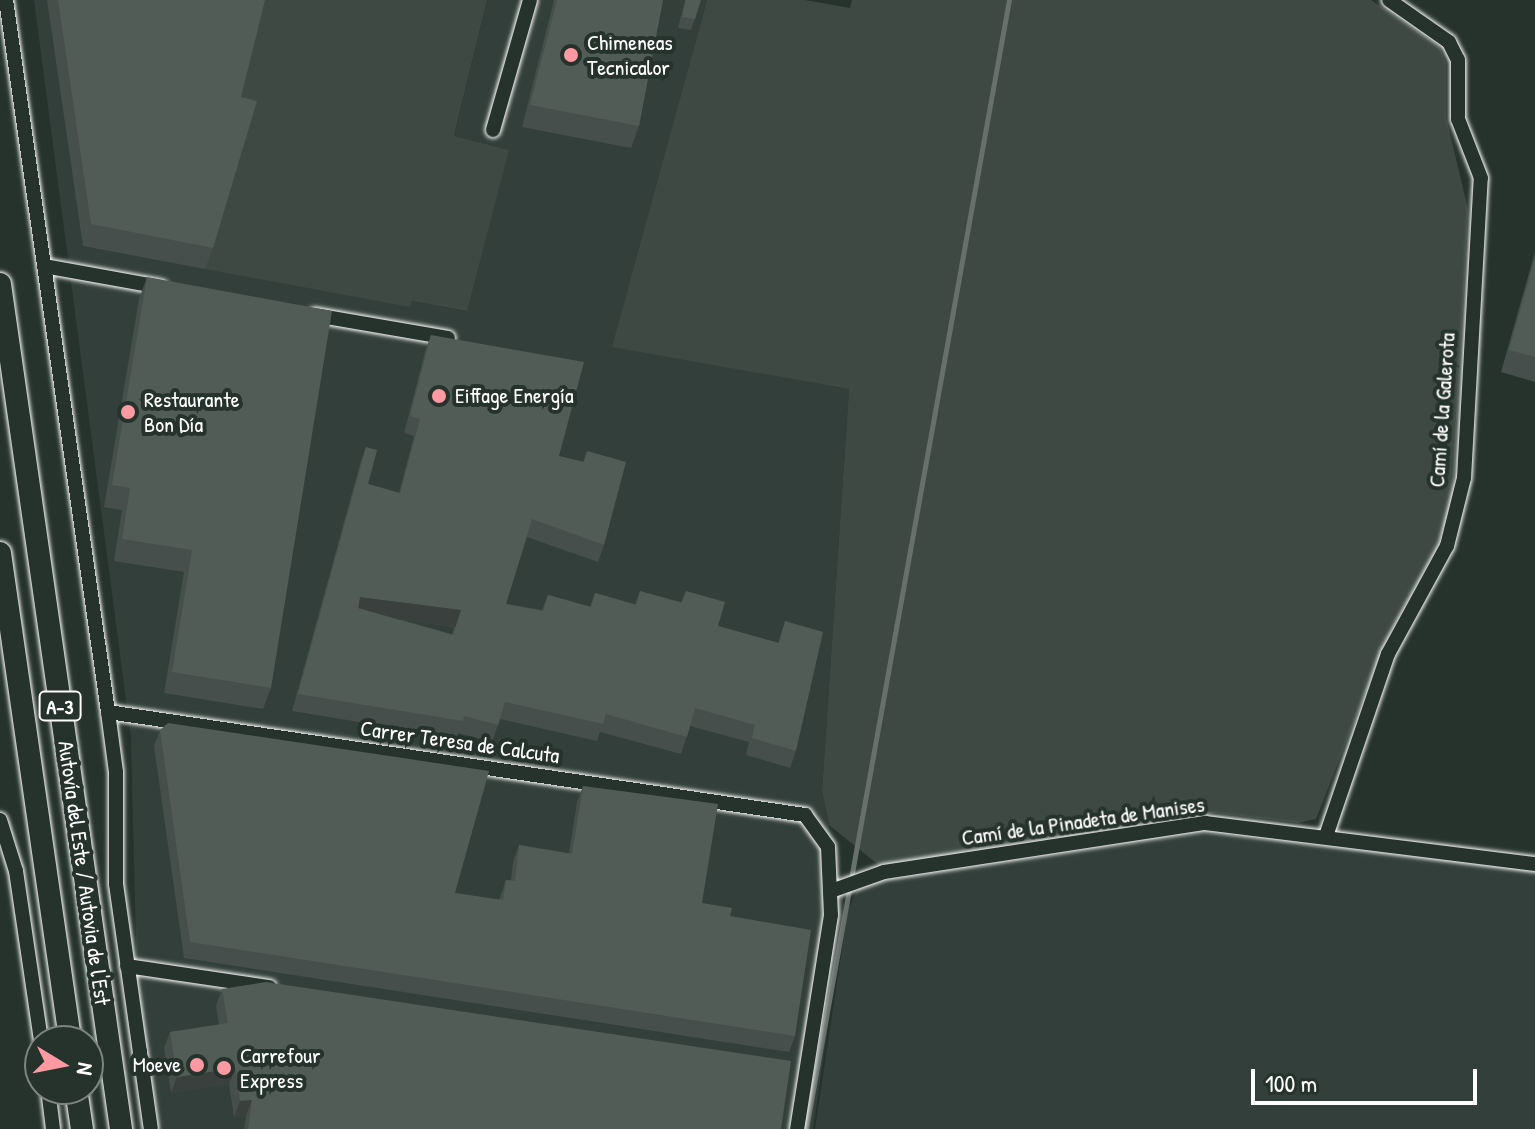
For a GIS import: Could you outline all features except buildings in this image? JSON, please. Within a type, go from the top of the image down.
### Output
[{"type":"highway","name":"Autovía del Este / Autovia de l'Est","points":[[0,284],[121,1129]]},
{"type":"highway","name":"Autovía del Este / Autovia de l'Est","points":[[0,553],[68,1025]]},
{"type":"highway","points":[[78,1105],[82,1129]]},
{"type":"street","points":[[6,0],[116,772],[116,884],[151,1129]]},
{"type":"street","points":[[493,130],[530,0]]},
{"type":"street","name":"Camí de la Galerota","points":[[1326,836],[1388,654],[1447,546],[1464,478],[1481,178],[1458,119],[1458,60],[1449,42],[1389,0]]},
{"type":"street","points":[[44,266],[185,291]]},
{"type":"street","points":[[295,311],[453,339]]},
{"type":"street","name":"Carrer Teresa de Calcuta","points":[[108,712],[805,815],[828,847],[831,891]]},
{"type":"street","points":[[0,820],[16,871],[39,1025]]},
{"type":"street","name":"Camí de la Pinadeta de Manises","points":[[831,891],[884,872],[1205,823],[1535,864]]},
{"type":"street","points":[[797,1129],[831,891]]},
{"type":"street","points":[[127,966],[285,990]]},
{"type":"street","points":[[791,1065],[807,1067]]},
{"type":"street","points":[[50,1105],[53,1129]]},
{"type":"shaded area","points":[[34,0],[263,0],[410,306],[412,301],[466,311],[508,150],[454,137],[487,0],[707,0],[613,346],[849,389],[822,791],[845,910],[813,1129],[159,1129],[137,985],[131,738]]},
{"type":"shaded area","points":[[263,0],[487,0],[454,136],[509,150],[467,311],[412,301],[410,307],[205,269],[249,123],[233,119]]},
{"type":"shaded area","points":[[707,0],[805,0],[850,8],[852,0],[1371,0],[1439,46],[1446,63],[1446,117],[1468,209],[1453,495],[1438,546],[1386,640],[1316,819],[1298,823],[1216,813],[880,866],[829,825],[822,791],[849,389],[612,347]]},
{"type":"shaded area","points":[[1205,833],[1535,870],[1535,1129],[815,1129],[848,910],[858,889],[875,882]]},
{"type":"waterway","points":[[806,1129],[1009,0]]},
{"type":"place","name":"Chimeneas Tecnicalor","points":[[571,55]]},
{"type":"place","name":"Eiffage Energía","points":[[439,396]]},
{"type":"place","name":"Restaurante Bon Día","points":[[128,412]]},
{"type":"place","name":"Moeve","points":[[197,1065]]},
{"type":"place","name":"Carrefour Express","points":[[224,1068]]}]
